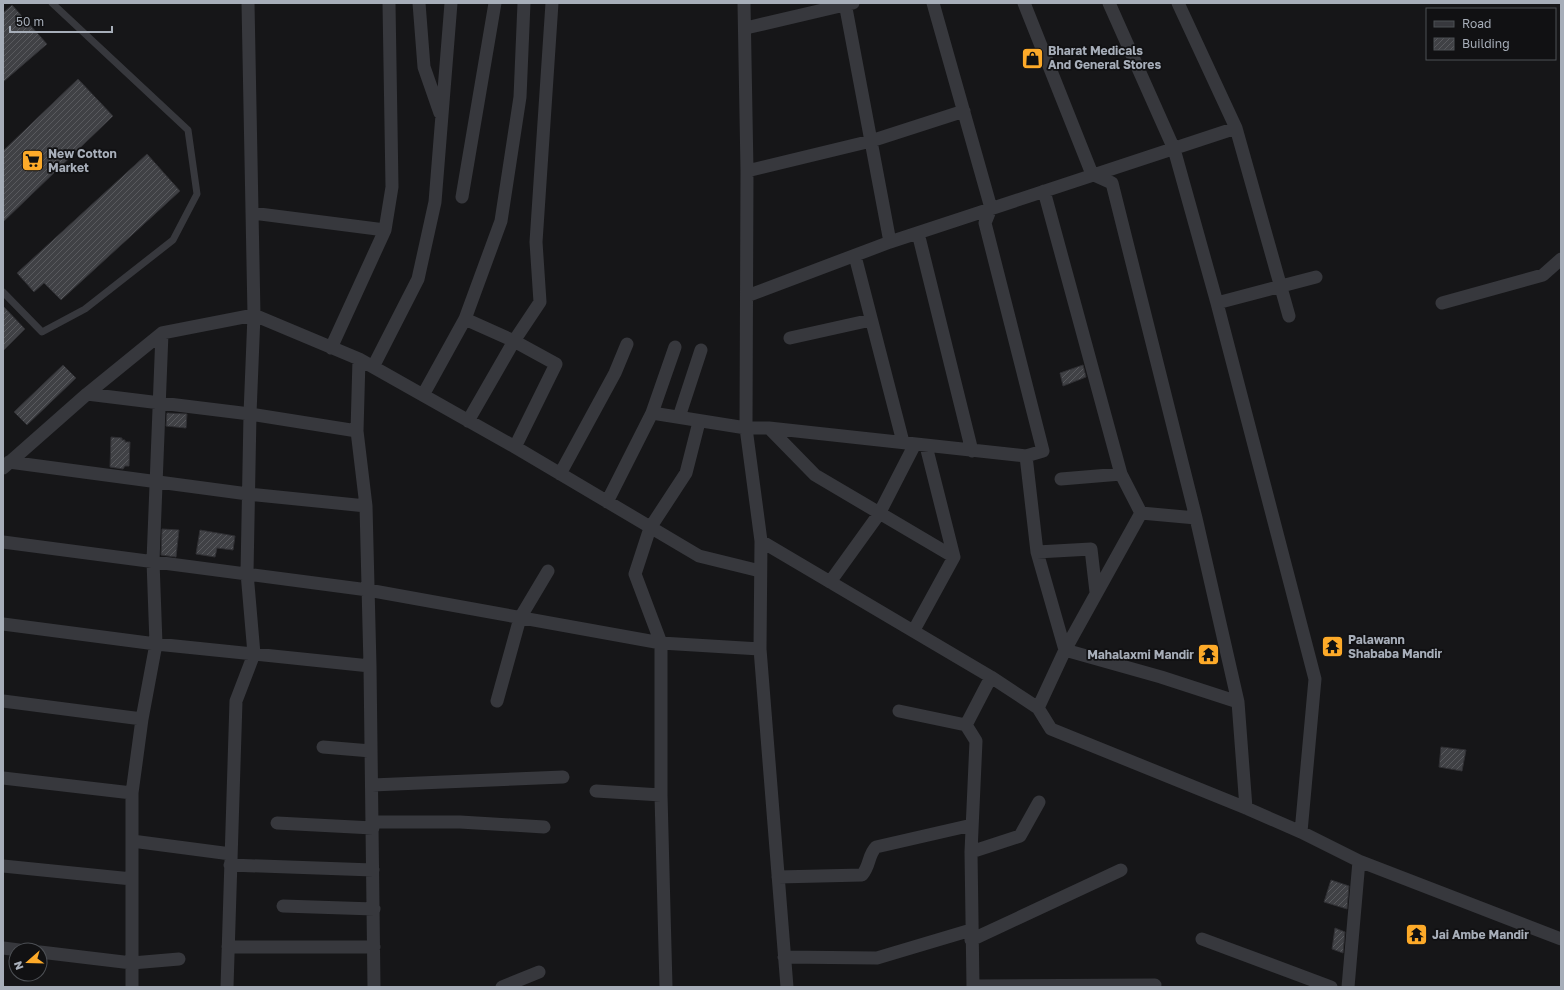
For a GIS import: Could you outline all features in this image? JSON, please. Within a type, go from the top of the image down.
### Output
[{"type":"street","points":[[227,987],[236,701],[254,654],[247,573],[250,414],[254,315],[248,3]]},
{"type":"street","points":[[332,348],[385,230],[392,187],[389,3]]},
{"type":"street","points":[[419,3],[424,67],[442,118]]},
{"type":"street","points":[[373,367],[418,279],[436,202],[451,3]]},
{"type":"street","points":[[462,197],[495,3]]},
{"type":"street","points":[[423,395],[465,319],[501,221],[520,97],[524,3]]},
{"type":"street","points":[[468,421],[514,341],[540,302],[536,242],[552,3]]},
{"type":"street","points":[[744,3],[746,28],[747,171],[746,428],[761,541],[760,649],[787,987]]},
{"type":"street","points":[[652,413],[699,422],[746,428],[769,428],[1026,456],[1043,451],[985,223],[991,208],[933,3]]},
{"type":"street","points":[[1024,3],[1092,174],[1112,183],[1196,518],[1238,702],[1246,808]]},
{"type":"street","points":[[1109,3],[1174,149],[1217,303],[1315,679],[1301,832]]},
{"type":"street","points":[[1178,3],[1236,128],[1289,316]]},
{"type":"street","points":[[746,28],[848,4],[890,242]]},
{"type":"street","points":[[747,171],[871,141],[964,111]]},
{"type":"street","points":[[747,296],[890,242],[1092,174],[1236,128]]},
{"type":"street","points":[[1044,191],[1121,474],[1141,513]]},
{"type":"street","points":[[252,214],[385,230]]},
{"type":"street","points":[[918,233],[972,450]]},
{"type":"street","points":[[854,256],[871,320],[954,557],[914,630]]},
{"type":"street","points":[[1442,303],[1543,275],[1561,258]]},
{"type":"street","points":[[1217,303],[1316,277]]},
{"type":"street","points":[[6,465],[87,394],[162,333],[254,315],[359,359],[515,447],[699,556],[760,571]]},
{"type":"street","points":[[465,319],[514,341],[556,364],[515,447]]},
{"type":"street","points":[[790,338],[871,320]]},
{"type":"street","points":[[132,987],[132,793],[142,719],[156,644],[153,561],[158,402],[162,333]]},
{"type":"street","points":[[560,474],[615,373],[627,344]]},
{"type":"street","points":[[607,502],[652,413],[675,347]]},
{"type":"street","points":[[679,417],[701,350]]},
{"type":"street","points":[[359,359],[357,431],[366,506],[374,870],[374,987]]},
{"type":"street","points":[[87,394],[250,414],[357,431]]},
{"type":"street","points":[[666,987],[662,795],[661,643],[634,574],[650,528],[686,473],[699,422]]},
{"type":"street","points":[[769,428],[815,475],[954,557]]},
{"type":"street","points":[[830,582],[879,514],[914,444]]},
{"type":"street","points":[[1026,456],[1037,552],[1064,650]]},
{"type":"street","points":[[6,465],[156,481],[248,494],[366,506]]},
{"type":"street","points":[[1061,479],[1121,474]]},
{"type":"street","points":[[1141,513],[1196,518]]},
{"type":"street","points":[[1038,708],[1064,650],[1141,513]]},
{"type":"street","points":[[761,541],[991,676],[1038,708],[1051,729],[1246,808],[1301,832],[1359,861],[1561,939]]},
{"type":"street","points":[[3,542],[368,590],[661,643],[760,649]]},
{"type":"street","points":[[1037,552],[1091,549],[1096,592]]},
{"type":"street","points":[[497,701],[520,618],[548,571]]},
{"type":"street","points":[[3,624],[156,644],[370,666]]},
{"type":"street","points":[[1064,650],[1161,677],[1238,702]]},
{"type":"street","points":[[966,725],[991,676]]},
{"type":"street","points":[[3,701],[142,719]]},
{"type":"street","points":[[899,711],[966,725],[976,741],[971,852],[971,935],[973,986],[1155,985]]},
{"type":"street","points":[[323,746],[372,751]]},
{"type":"street","points":[[372,785],[563,777]]},
{"type":"street","points":[[3,778],[132,793]]},
{"type":"street","points":[[596,791],[662,795]]},
{"type":"street","points":[[971,852],[1020,836],[1039,802]]},
{"type":"street","points":[[277,823],[373,825],[460,822],[544,827]]},
{"type":"street","points":[[778,877],[862,875],[866,870],[871,852],[876,847],[972,826]]},
{"type":"street","points":[[132,841],[231,859],[374,870]]},
{"type":"street","points":[[1348,987],[1359,861]]},
{"type":"street","points":[[3,866],[132,879]]},
{"type":"street","points":[[784,957],[877,958],[971,935],[1121,870]]},
{"type":"street","points":[[283,906],[374,909]]},
{"type":"street","points":[[1202,939],[1330,987]]},
{"type":"street","points":[[228,947],[374,947]]},
{"type":"street","points":[[48,953],[132,963],[180,958]]},
{"type":"street","points":[[502,987],[539,972]]},
{"type":"lane","points":[[3,292],[42,332],[85,309],[173,240],[197,194],[188,130],[52,3]]},
{"type":"building","points":[[12,5],[47,44],[3,82],[3,13]]},
{"type":"building","points":[[78,79],[113,116],[3,222],[3,151]]},
{"type":"building","points":[[147,154],[180,191],[61,300],[44,283],[34,292],[17,273]]},
{"type":"building","points":[[3,306],[25,329],[3,351]]},
{"type":"building","points":[[63,365],[76,378],[27,425],[14,412]]},
{"type":"building","points":[[1083,365],[1086,377],[1063,386],[1060,373]]},
{"type":"building","points":[[167,413],[187,414],[186,428],[166,426]]},
{"type":"building","points":[[111,437],[122,438],[125,442],[130,442],[129,466],[125,466],[123,469],[110,467]]},
{"type":"building","points":[[162,529],[179,530],[176,557],[161,555]]},
{"type":"building","points":[[200,530],[235,536],[233,550],[217,548],[215,557],[196,554]]},
{"type":"building","points":[[1441,747],[1466,750],[1462,771],[1439,767]]},
{"type":"building","points":[[1331,880],[1349,886],[1347,909],[1324,902]]},
{"type":"building","points":[[1335,928],[1345,932],[1343,953],[1332,949]]},
{"type":"place","name":"Bharat Medicals And General Stores","points":[[1033,58]]},
{"type":"place","name":"New Cotton Market","points":[[32,161]]},
{"type":"place","name":"Palawann Shababa Mandir","points":[[1332,647]]},
{"type":"place","name":"Mahalaxmi Mandir","points":[[1209,655]]},
{"type":"place","name":"Jai Ambe Mandir","points":[[1417,935]]}]
